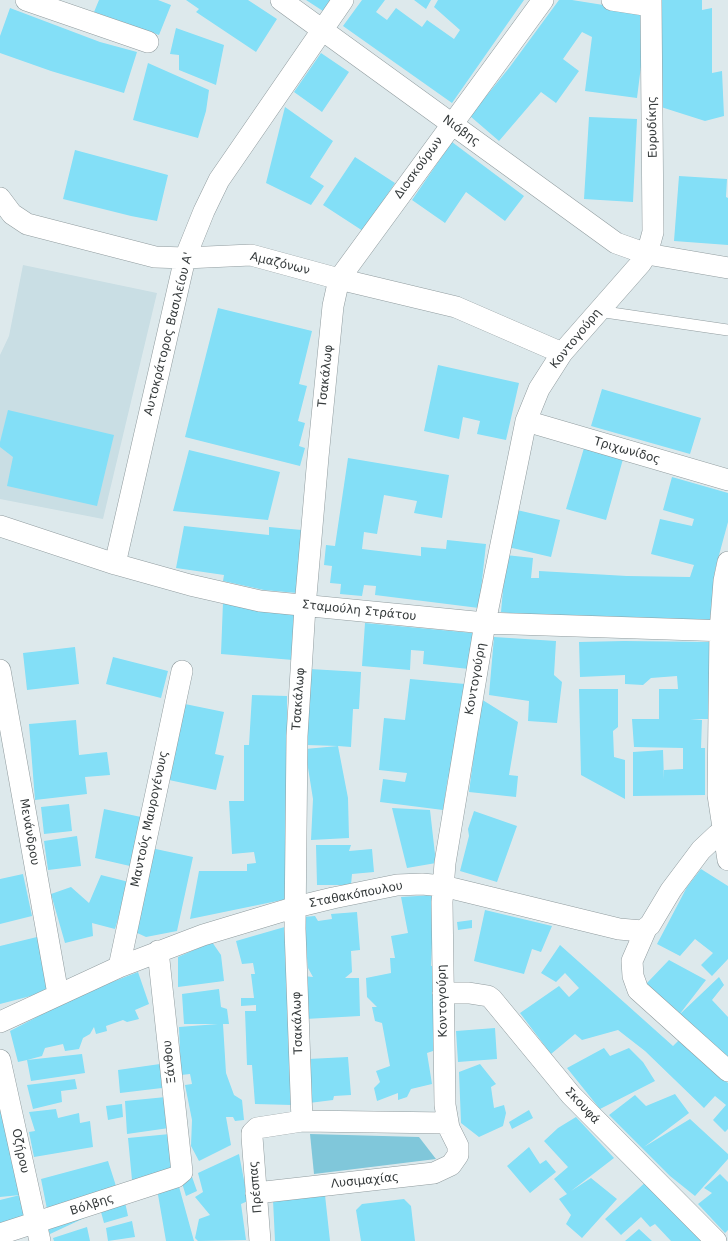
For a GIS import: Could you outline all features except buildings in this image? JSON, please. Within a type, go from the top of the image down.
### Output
[{"type":"street","points":[[26,0],[148,42]]},
{"type":"street","name":"Νιόβης","points":[[281,0],[616,243],[647,254],[728,268]]},
{"type":"street","name":"Αυτοκράτορος Βασιλείου A'","points":[[115,564],[185,258],[204,210],[220,180],[343,0]]},
{"type":"street","name":"Διοσκούρων","points":[[339,279],[543,0]]},
{"type":"street","points":[[612,0],[651,3]]},
{"type":"street","name":"Ευρυδίκης","points":[[647,254],[654,222],[651,3]]},
{"type":"street","name":"Αμαζόνων","points":[[0,198],[12,214],[27,224],[155,257],[185,258],[251,255],[339,279],[456,307],[562,353]]},
{"type":"street","name":"Κοντογούρη","points":[[458,1146],[448,1123],[445,1106],[443,886],[445,863],[485,624],[526,421],[539,389],[562,353],[647,254]]},
{"type":"street","name":"Τσακάλωφ","points":[[302,1121],[296,907],[297,736],[305,607],[333,306],[339,279]]},
{"type":"street","name":"Τριχωνίδος","points":[[526,421],[728,480]]},
{"type":"street","name":"Σταμούλη Στράτου","points":[[0,526],[115,564],[223,593],[260,601],[305,607],[485,624],[724,631]]},
{"type":"street","points":[[728,562],[724,581],[724,631],[718,795],[725,830],[728,860]]},
{"type":"street","name":"Μενάνδρου","points":[[0,670],[58,994]]},
{"type":"street","name":"Μαντούς Μαυρογένους","points":[[119,967],[182,671]]},
{"type":"street","points":[[725,830],[701,850],[689,864],[646,929],[632,961],[633,976],[638,990],[728,1071]]},
{"type":"street","name":"Σταθακόπουλου","points":[[0,1022],[58,994],[158,951],[296,907],[397,885],[422,884],[443,886],[619,929],[637,931],[646,929]]},
{"type":"street","name":"Ξάνθου","points":[[158,951],[182,1172]]},
{"type":"street","name":"Σκουφά","points":[[443,993],[469,993],[488,996],[492,999],[571,1095],[716,1241]]},
{"type":"street","name":"Οζήρου","points":[[0,1060],[38,1232]]},
{"type":"street","points":[[302,1121],[448,1123]]},
{"type":"street","name":"Πρέσπας","points":[[260,1241],[252,1133],[257,1128],[302,1121]]},
{"type":"street","name":"Λυσιμαχίας","points":[[256,1193],[434,1173],[445,1169],[454,1162],[458,1156],[458,1146]]},
{"type":"street","name":"Βόλβης","points":[[0,1234],[38,1232],[176,1178],[182,1172]]},
{"type":"lane","points":[[598,311],[728,330]]},
{"type":"shaded area","points":[[23,265],[157,293],[103,519],[0,499],[0,355],[9,336]]},
{"type":"shaded area","points":[[310,1134],[419,1137],[436,1159],[314,1174]]}]
